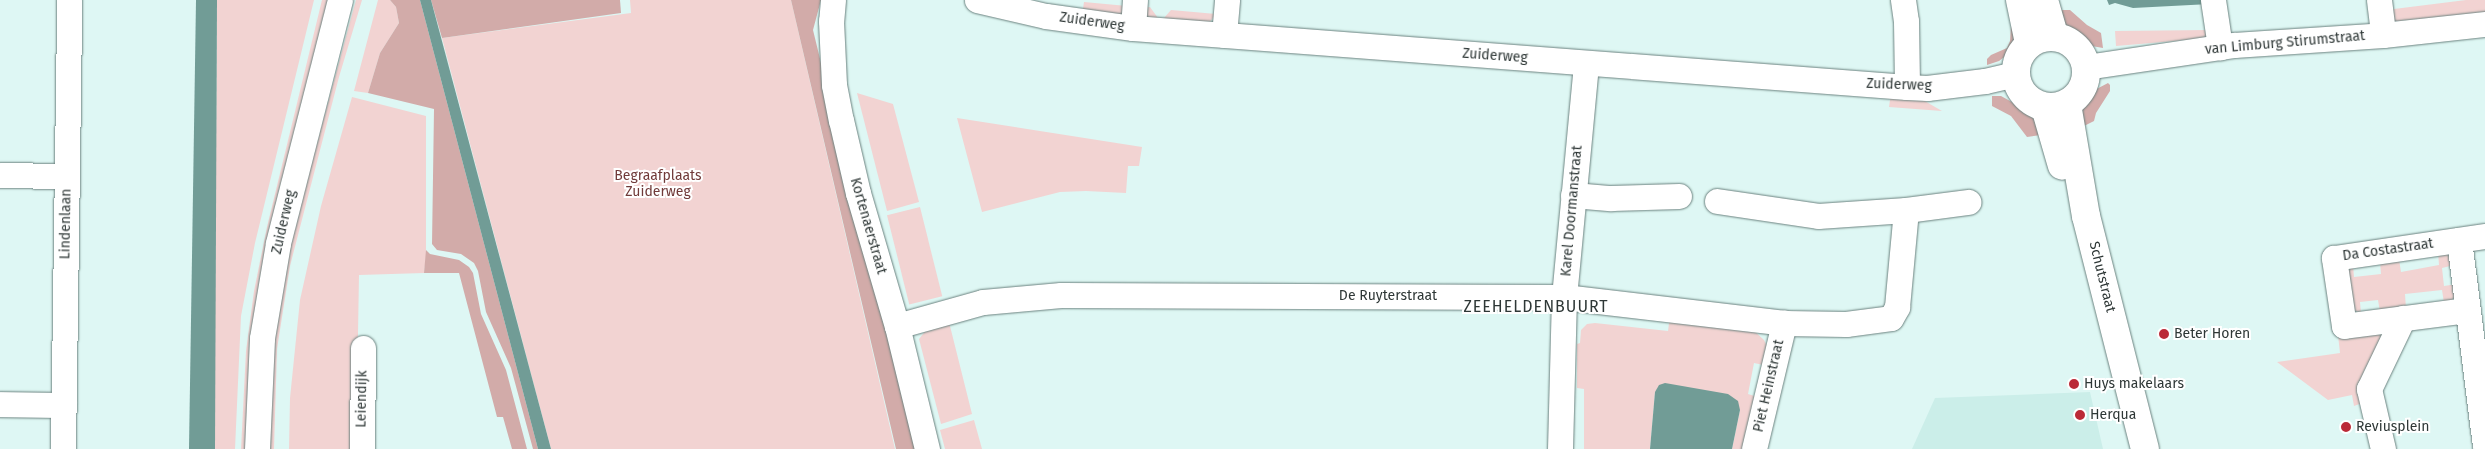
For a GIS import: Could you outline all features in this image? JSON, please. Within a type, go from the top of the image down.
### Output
[{"type":"main road","points":[[2020,0],[2042,40]]},
{"type":"main road","points":[[2042,40],[2044,0]]},
{"type":"main road","points":[[2066,39],[2076,46],[2083,55],[2086,67],[2086,78],[2083,88],[2076,98],[2056,106],[2030,101],[2020,89],[2015,74],[2016,62],[2021,52],[2042,40],[2066,39]]},
{"type":"main road","name":"Schutstraat","points":[[2056,106],[2055,137],[2129,449]]},
{"type":"main road","name":"Schutstraat","points":[[2056,106],[2145,449]]},
{"type":"street","name":"Lindenlaan","points":[[63,449],[69,0]]},
{"type":"street","name":"Zuiderweg","points":[[257,449],[262,338],[278,243],[340,0]]},
{"type":"street","name":"Kortenaerstraat","points":[[834,0],[831,21],[834,85],[840,120],[858,192],[897,326],[927,449]]},
{"type":"street","name":"Zuiderweg","points":[[977,0],[1046,16],[1133,28],[1907,87],[1927,88],[1985,81],[2015,74]]},
{"type":"street","points":[[1133,28],[1135,0]]},
{"type":"street","points":[[1903,0],[1906,21],[1907,87]]},
{"type":"street","points":[[2213,0],[2220,47]]},
{"type":"street","points":[[2379,0],[2384,35]]},
{"type":"street","points":[[1221,1],[1224,35]]},
{"type":"street","name":"van Limburg Stirumstraat","points":[[2086,67],[2220,47],[2384,35],[2485,24]]},
{"type":"street","name":"Karel Doormanstraat","points":[[1560,449],[1564,297],[1586,63]]},
{"type":"street","points":[[0,175],[66,176]]},
{"type":"street","points":[[1573,194],[1611,198],[1679,196]]},
{"type":"street","points":[[1717,201],[1818,216],[1906,210],[1968,202]]},
{"type":"street","name":"De Ruyterstraat","points":[[897,326],[983,302],[1062,295],[1564,297],[1784,323],[1846,324],[1891,318],[1897,307],[1906,210]]},
{"type":"street","name":"Da Costastraat","points":[[2466,310],[2344,326],[2334,258],[2485,236]]},
{"type":"street","points":[[2459,240],[2466,310],[2482,398],[2485,445]]},
{"type":"street","points":[[2383,449],[2369,390],[2403,318]]},
{"type":"street","name":"Piet Heinstraat","points":[[1754,449],[1784,323]]},
{"type":"street","name":"Leiendijk","points":[[362,449],[363,348]]},
{"type":"street","points":[[0,404],[64,405]]},
{"type":"shaded area","points":[[196,0],[217,0],[215,449],[189,449]]},
{"type":"shaded area","points":[[390,0],[420,0],[538,449],[533,449],[511,368],[486,312],[478,271],[474,263],[461,254],[437,250],[432,244],[434,109],[368,93],[380,53],[399,23],[396,7]]},
{"type":"shaded area","points":[[420,0],[431,0],[551,449],[538,449]]},
{"type":"shaded area","points":[[431,0],[620,0],[621,13],[442,38]]},
{"type":"shaded area","points":[[791,0],[821,0],[813,30],[915,449],[896,449]]},
{"type":"shaded area","points":[[2107,0],[2209,0],[2210,4],[2133,8],[2115,3],[2109,5]]},
{"type":"shaded area","points":[[2062,10],[2070,10],[2087,25],[2101,33],[2103,48],[2086,45],[2060,25],[2054,14]]},
{"type":"shaded area","points":[[2014,23],[2019,39],[2012,51],[1999,61],[1987,65],[1987,59],[1991,55],[2007,48],[2010,41],[2011,26]]},
{"type":"shaded area","points":[[2108,83],[2110,91],[2096,113],[2094,121],[2082,127],[2081,105],[2089,93]]},
{"type":"shaded area","points":[[1992,96],[2001,96],[2030,112],[2039,119],[2047,134],[2027,137],[2011,116],[1992,106]]},
{"type":"shaded area","points":[[426,250],[430,254],[459,260],[469,267],[473,273],[481,314],[506,370],[527,449],[512,449],[503,417],[497,417],[459,273],[424,273]]},
{"type":"shaded area","points":[[1665,383],[1728,394],[1738,401],[1740,410],[1732,449],[1650,449],[1655,392],[1659,385]]},
{"type":"shaded area","points":[[2090,392],[2103,449],[1912,449],[1935,398]]},
{"type":"green space","points":[[217,0],[314,0],[255,243],[241,316],[235,449],[214,449]]},
{"type":"green space","points":[[322,0],[328,0],[247,449],[241,449],[246,351],[254,291],[267,227]]},
{"type":"green space","points":[[356,0],[362,0],[339,77],[290,266],[277,349],[274,449],[267,449],[275,325],[293,231]]},
{"type":"green space","points":[[378,0],[390,0],[396,7],[399,23],[380,53],[368,93],[354,91]]},
{"type":"green space","name":"Begraafplaats Zuiderweg","points":[[630,0],[791,0],[895,449],[551,449],[442,38],[631,13]]},
{"type":"green space","points":[[2466,0],[2485,0],[2485,13],[2389,22],[2386,10]]},
{"type":"green space","points":[[1084,2],[1127,6],[1127,16],[1082,15]]},
{"type":"green space","points":[[1150,7],[1158,18],[1164,18],[1171,10],[1216,14],[1209,23],[1141,20],[1142,8]]},
{"type":"green space","points":[[2208,30],[2210,38],[2116,46],[2115,31]]},
{"type":"green space","points":[[857,93],[893,104],[919,202],[887,211]]},
{"type":"green space","points":[[1891,93],[1923,100],[1942,111],[1889,107]]},
{"type":"green space","points":[[352,97],[426,116],[426,257],[424,273],[359,275],[356,449],[289,449],[290,398],[300,300],[321,206]]},
{"type":"green space","points":[[957,118],[1142,147],[1139,166],[1128,166],[1126,193],[1060,192],[982,212]]},
{"type":"green space","points":[[920,207],[942,296],[909,304],[887,215]]},
{"type":"green space","points":[[2438,252],[2446,253],[2451,257],[2454,265],[2442,268],[2444,286],[2457,284],[2455,297],[2449,303],[2444,303],[2442,290],[2405,294],[2406,309],[2380,312],[2378,300],[2360,302],[2361,313],[2353,310],[2346,269],[2353,265],[2354,277],[2381,274],[2380,261],[2399,259],[2401,272],[2439,265]]},
{"type":"green space","points":[[1670,316],[1751,328],[1764,340],[1768,348],[1768,366],[1754,363],[1748,394],[1761,398],[1748,449],[1732,449],[1740,410],[1655,392],[1650,449],[1584,449],[1584,389],[1577,388],[1577,344],[1580,343],[1581,330],[1587,324],[1595,323],[1668,331]]},
{"type":"green space","points":[[949,322],[972,414],[941,424],[919,339],[927,329]]},
{"type":"green space","points":[[2387,328],[2364,371],[2362,390],[2365,402],[2354,406],[2352,395],[2328,400],[2277,362],[2340,353],[2338,335]]},
{"type":"green space","points":[[974,420],[982,449],[945,449],[940,430]]},
{"type":"place","name":"Beter Horen","points":[[2164,334]]},
{"type":"place","name":"Huys makelaars","points":[[2074,384]]},
{"type":"place","name":"Herqua","points":[[2080,415]]},
{"type":"place","name":"Reviusplein","points":[[2346,427]]},
{"type":"district","name":"ZEEHELDENBUURT","points":[[1536,307]]}]
